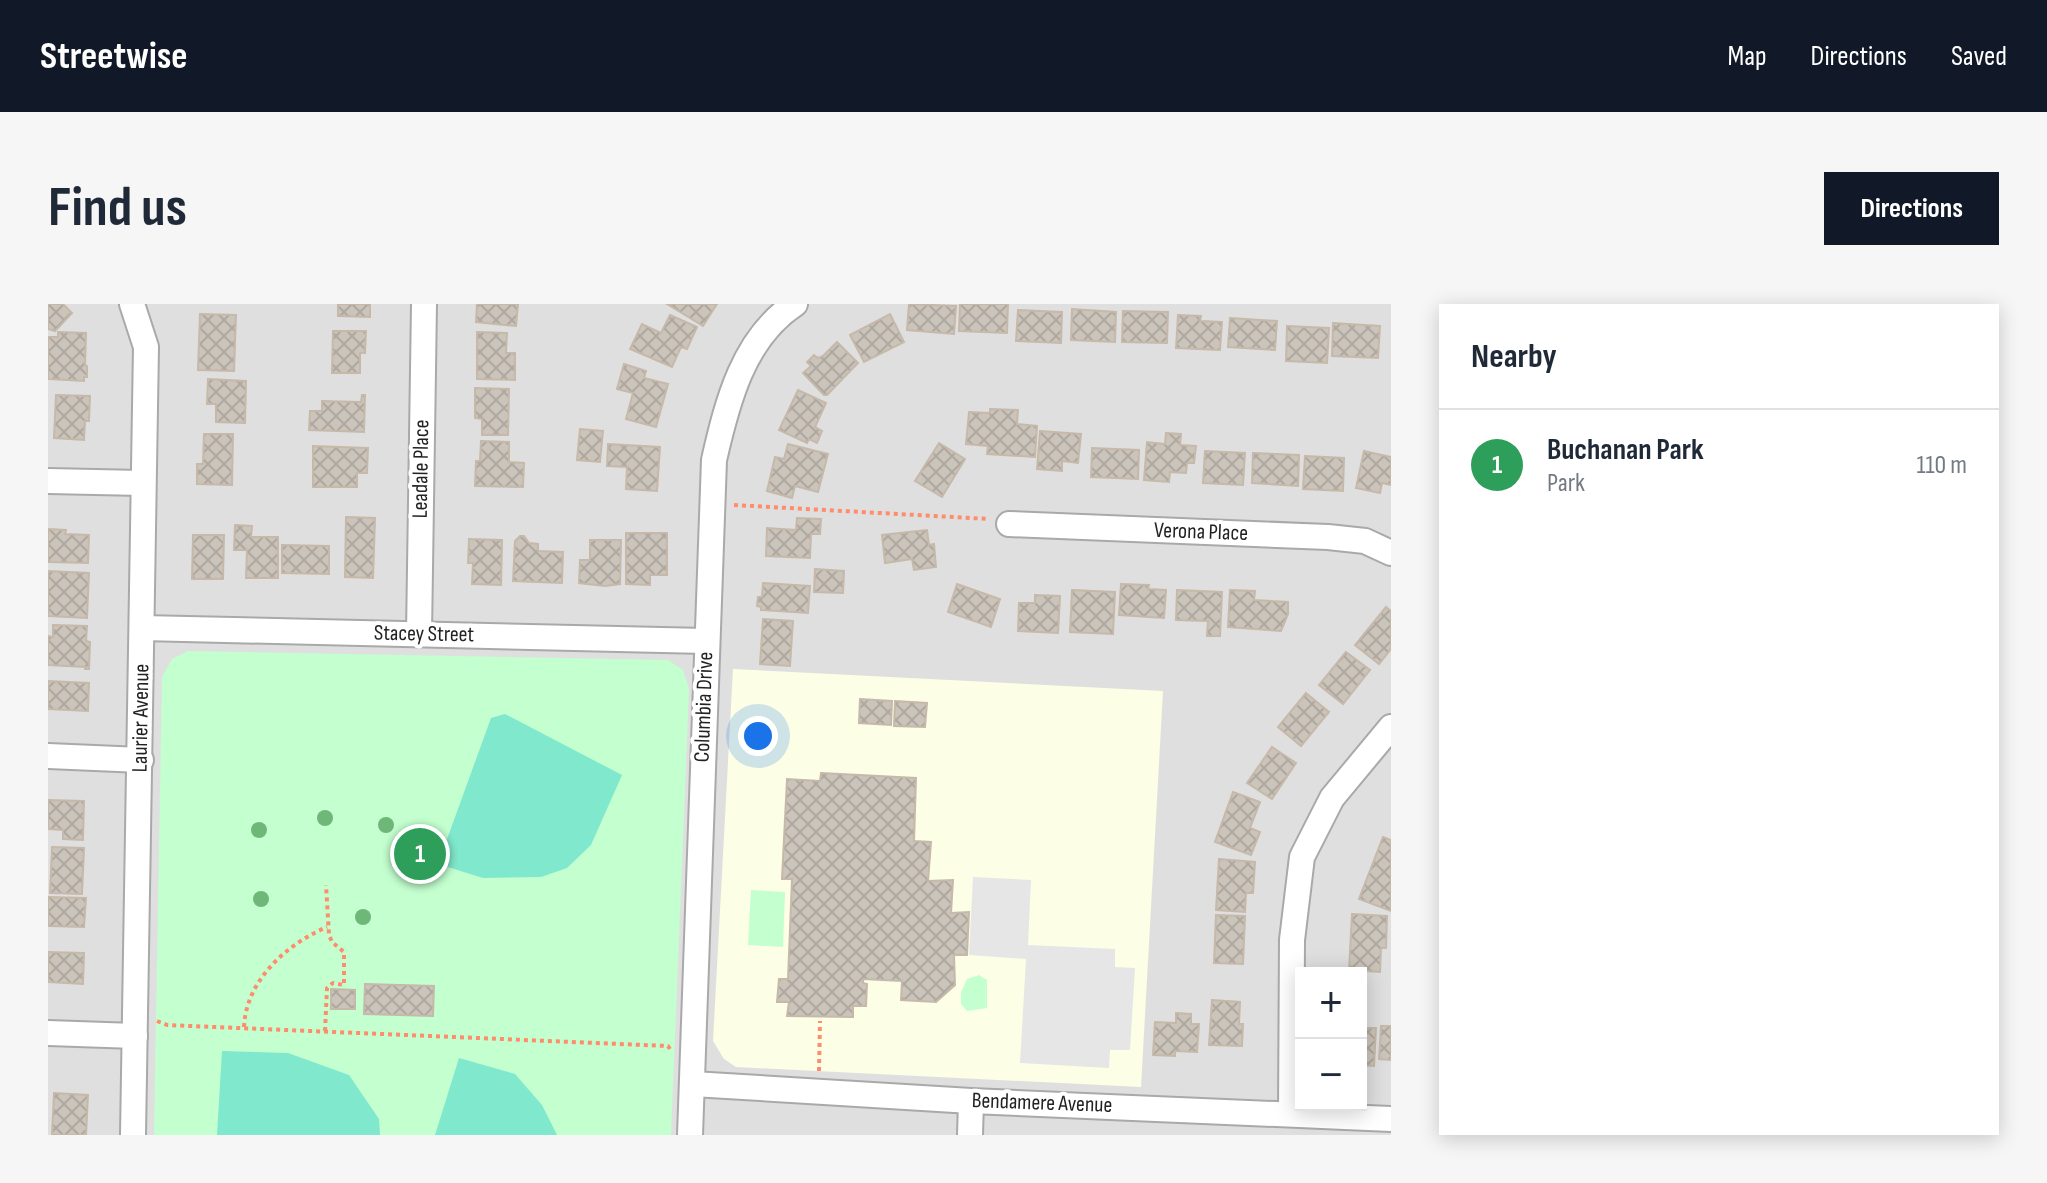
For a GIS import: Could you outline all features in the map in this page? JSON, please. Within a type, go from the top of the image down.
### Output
[{"type":"street","name":"Laurier Avenue","points":[[132,304],[146,347],[133,1135]]},
{"type":"street","name":"Leadale Place","points":[[419,634],[424,304]]},
{"type":"street","name":"Columbia Drive","points":[[690,1135],[714,460],[728,399],[752,348],[783,312],[795,304]]},
{"type":"street","points":[[48,481],[142,483]]},
{"type":"street","name":"Verona Place","points":[[1009,524],[1328,537],[1365,541],[1391,553]]},
{"type":"street","name":"Stacey Street","points":[[142,628],[706,641]]},
{"type":"street","points":[[1291,1113],[1292,940],[1302,857],[1332,798],[1391,727]]},
{"type":"street","points":[[48,756],[141,760]]},
{"type":"street","points":[[48,1033],[135,1025]]},
{"type":"street","name":"Bendamere Avenue","points":[[693,1072],[819,1091],[971,1101],[1391,1119]]},
{"type":"street","points":[[970,1135],[971,1101]]},
{"type":"path","points":[[712,504],[982,517],[1009,524]]},
{"type":"path","points":[[325,1031],[327,988],[333,983],[344,985],[344,952],[332,942],[327,927],[326,885]]},
{"type":"path","points":[[244,1028],[250,998],[267,970],[288,948],[327,927]]},
{"type":"path","points":[[819,1091],[820,1021]]},
{"type":"path","points":[[135,1025],[668,1046],[676,1060],[693,1072]]},
{"type":"shaded area","points":[[48,304],[1391,304],[1391,1135],[48,1135]]},
{"type":"shaded area","points":[[733,669],[1163,691],[1141,1087],[736,1067],[724,1059],[713,1041]]},
{"type":"shaded area","points":[[973,877],[1031,880],[1028,945],[1115,949],[1115,967],[1135,968],[1130,1050],[1110,1050],[1109,1068],[1020,1063],[1026,959],[969,955]]},
{"type":"green space","points":[[188,651],[668,660],[683,670],[689,689],[671,1135],[154,1135],[162,677],[172,659]]},
{"type":"green space","points":[[505,714],[622,775],[591,845],[567,868],[541,877],[483,878],[438,864],[491,718]]},
{"type":"green space","points":[[751,890],[785,892],[783,947],[748,945]]},
{"type":"green space","points":[[979,975],[987,980],[987,1008],[967,1011],[961,1004],[961,992],[967,979]]},
{"type":"green space","points":[[222,1051],[288,1053],[349,1075],[379,1119],[380,1135],[217,1135]]},
{"type":"green space","points":[[459,1058],[515,1074],[542,1105],[557,1135],[435,1135]]},
{"type":"building","points":[[48,304],[63,304],[72,313],[55,331],[48,329]]},
{"type":"building","points":[[338,304],[370,304],[370,317],[338,316]]},
{"type":"building","points":[[477,304],[518,304],[516,326],[476,322]]},
{"type":"building","points":[[667,304],[717,304],[703,326]]},
{"type":"building","points":[[909,304],[956,306],[954,334],[907,330]]},
{"type":"building","points":[[960,304],[1008,304],[1007,333],[959,331]]},
{"type":"building","points":[[1072,309],[1116,312],[1115,342],[1071,340]]},
{"type":"building","points":[[1018,310],[1062,312],[1061,343],[1016,341]]},
{"type":"building","points":[[1123,311],[1168,312],[1167,343],[1122,342]]},
{"type":"building","points":[[200,314],[236,315],[234,371],[198,370]]},
{"type":"building","points":[[890,314],[904,342],[864,362],[850,335]]},
{"type":"building","points":[[670,315],[697,327],[687,349],[681,347],[672,367],[630,349],[642,324],[661,333]]},
{"type":"building","points":[[1178,315],[1201,316],[1200,321],[1222,322],[1220,350],[1176,348]]},
{"type":"building","points":[[1230,318],[1277,321],[1275,350],[1228,347]]},
{"type":"building","points":[[1333,323],[1380,326],[1378,358],[1332,356]]},
{"type":"building","points":[[1287,326],[1329,328],[1327,363],[1286,361]]},
{"type":"building","points":[[333,331],[366,331],[365,353],[360,353],[360,373],[332,373]]},
{"type":"building","points":[[58,332],[86,333],[87,377],[84,381],[48,379],[48,337],[58,337]]},
{"type":"building","points":[[477,332],[507,333],[506,353],[515,353],[515,380],[477,379]]},
{"type":"building","points":[[837,342],[858,363],[824,395],[803,373],[811,366],[807,362],[814,355],[818,358],[823,356]]},
{"type":"building","points":[[624,364],[646,371],[644,378],[668,384],[656,427],[626,419],[633,393],[617,389]]},
{"type":"building","points":[[208,379],[246,381],[245,423],[216,422],[216,404],[207,404]]},
{"type":"building","points":[[475,388],[509,389],[508,435],[482,435],[482,419],[475,418]]},
{"type":"building","points":[[798,390],[826,403],[815,427],[822,431],[817,443],[809,439],[807,443],[779,430]]},
{"type":"building","points":[[56,395],[90,396],[84,440],[54,438]]},
{"type":"building","points":[[362,395],[365,395],[364,432],[309,430],[310,411],[322,411],[322,401],[361,402]]},
{"type":"building","points":[[990,409],[1018,410],[1017,424],[1037,426],[1035,457],[987,454],[988,446],[966,444],[969,412],[990,413]]},
{"type":"building","points":[[580,429],[603,431],[600,462],[577,460]]},
{"type":"building","points":[[1040,431],[1081,434],[1078,463],[1062,461],[1062,471],[1037,469]]},
{"type":"building","points":[[1166,433],[1181,434],[1180,445],[1196,446],[1194,463],[1187,463],[1186,473],[1170,472],[1169,482],[1144,480],[1147,442],[1165,444]]},
{"type":"building","points":[[204,434],[233,434],[232,485],[197,484],[197,464],[203,464]]},
{"type":"building","points":[[481,441],[509,442],[509,462],[524,463],[523,487],[475,486]]},
{"type":"building","points":[[939,443],[965,459],[942,497],[915,481]]},
{"type":"building","points":[[608,444],[660,447],[657,491],[626,489],[627,467],[607,466]]},
{"type":"building","points":[[788,444],[828,454],[818,492],[795,486],[792,498],[767,491],[775,457],[784,459]]},
{"type":"building","points":[[313,446],[368,448],[367,473],[357,473],[357,487],[313,487]]},
{"type":"building","points":[[1092,448],[1139,450],[1138,479],[1091,477]]},
{"type":"building","points":[[1205,451],[1245,453],[1243,485],[1203,483]]},
{"type":"building","points":[[1364,451],[1391,457],[1391,485],[1382,483],[1380,493],[1356,488]]},
{"type":"building","points":[[1253,453],[1299,455],[1298,486],[1252,483]]},
{"type":"building","points":[[1305,456],[1344,458],[1343,491],[1303,489]]},
{"type":"building","points":[[346,517],[375,518],[373,578],[345,577]]},
{"type":"building","points":[[797,518],[821,519],[820,534],[811,534],[810,558],[766,556],[767,528],[796,530]]},
{"type":"building","points":[[235,525],[252,526],[251,537],[278,537],[278,578],[246,578],[247,550],[234,550]]},
{"type":"building","points":[[48,529],[66,530],[65,534],[89,535],[88,563],[48,562]]},
{"type":"building","points":[[927,530],[929,545],[934,544],[936,567],[914,570],[912,559],[885,563],[882,535]]},
{"type":"building","points":[[626,533],[667,533],[667,575],[650,575],[650,585],[626,584]]},
{"type":"building","points":[[193,535],[224,535],[223,579],[192,579]]},
{"type":"building","points":[[524,536],[529,543],[538,544],[538,551],[563,552],[562,583],[513,581],[515,541]]},
{"type":"building","points":[[469,539],[502,540],[501,585],[472,584],[473,563],[468,563]]},
{"type":"building","points":[[590,540],[621,540],[620,584],[579,583],[580,560],[590,560]]},
{"type":"building","points":[[282,545],[329,546],[329,574],[282,573]]},
{"type":"building","points":[[815,569],[844,571],[843,593],[814,592]]},
{"type":"building","points":[[48,571],[89,573],[87,618],[48,616]]},
{"type":"building","points":[[763,583],[810,586],[808,613],[761,610],[757,606],[758,597],[762,597]]},
{"type":"building","points":[[957,584],[1000,599],[991,627],[948,612]]},
{"type":"building","points":[[1121,584],[1149,585],[1148,589],[1166,590],[1164,618],[1119,615]]},
{"type":"building","points":[[1072,590],[1115,592],[1113,634],[1070,632]]},
{"type":"building","points":[[1177,590],[1222,592],[1220,636],[1207,636],[1208,621],[1176,620]]},
{"type":"building","points":[[1230,590],[1255,591],[1254,600],[1288,602],[1288,614],[1281,631],[1228,627]]},
{"type":"building","points":[[1035,595],[1060,596],[1058,633],[1018,631],[1019,603],[1035,603]]},
{"type":"building","points":[[1386,607],[1391,611],[1391,649],[1379,664],[1355,645]]},
{"type":"building","points":[[763,619],[793,621],[790,666],[760,664]]},
{"type":"building","points":[[53,625],[87,626],[89,669],[48,665],[48,636],[53,637]]},
{"type":"building","points":[[1346,652],[1370,670],[1343,704],[1319,685]]},
{"type":"building","points":[[48,681],[89,683],[88,711],[48,709]]},
{"type":"building","points":[[1306,693],[1329,712],[1301,746],[1278,727]]},
{"type":"building","points":[[860,699],[892,701],[891,725],[859,723]]},
{"type":"building","points":[[895,701],[927,703],[925,727],[894,726]]},
{"type":"building","points":[[1272,747],[1296,763],[1272,799],[1247,783]]},
{"type":"building","points":[[821,773],[916,778],[914,841],[931,842],[928,881],[953,880],[951,913],[969,912],[967,955],[954,955],[955,985],[936,1002],[901,1000],[902,981],[863,979],[863,983],[867,984],[866,1006],[853,1006],[853,1017],[787,1016],[789,1002],[777,1002],[779,979],[788,979],[792,879],[782,879],[787,779],[820,781]]},
{"type":"building","points":[[1233,792],[1260,802],[1250,828],[1260,832],[1251,855],[1215,842]]},
{"type":"building","points":[[48,800],[84,801],[83,840],[63,839],[63,830],[48,829]]},
{"type":"building","points":[[1383,837],[1391,840],[1391,911],[1359,899]]},
{"type":"building","points":[[52,847],[84,848],[82,894],[50,893]]},
{"type":"building","points":[[1219,859],[1255,862],[1253,893],[1246,893],[1245,912],[1216,910]]},
{"type":"building","points":[[48,897],[86,898],[84,927],[48,926]]},
{"type":"building","points":[[1352,914],[1387,916],[1386,948],[1381,948],[1380,972],[1367,971],[1367,967],[1349,967]]},
{"type":"building","points":[[1216,915],[1245,916],[1243,964],[1214,963]]},
{"type":"building","points":[[48,952],[84,953],[83,984],[48,982]]},
{"type":"building","points":[[365,984],[434,986],[433,1016],[364,1014]]},
{"type":"building","points":[[331,989],[355,990],[355,1009],[331,1009]]},
{"type":"building","points":[[1212,1000],[1240,1002],[1242,1046],[1209,1045]]},
{"type":"building","points":[[1176,1013],[1191,1014],[1191,1024],[1199,1024],[1197,1052],[1175,1051],[1175,1056],[1153,1055],[1155,1022],[1176,1023]]},
{"type":"building","points":[[1381,1026],[1391,1026],[1391,1060],[1379,1059]]},
{"type":"building","points":[[1367,1028],[1376,1028],[1374,1066],[1367,1065]]},
{"type":"building","points":[[54,1093],[88,1095],[86,1135],[52,1135]]},
{"type":"place","name":"Buchanan Park","points":[[420,854]]}]
